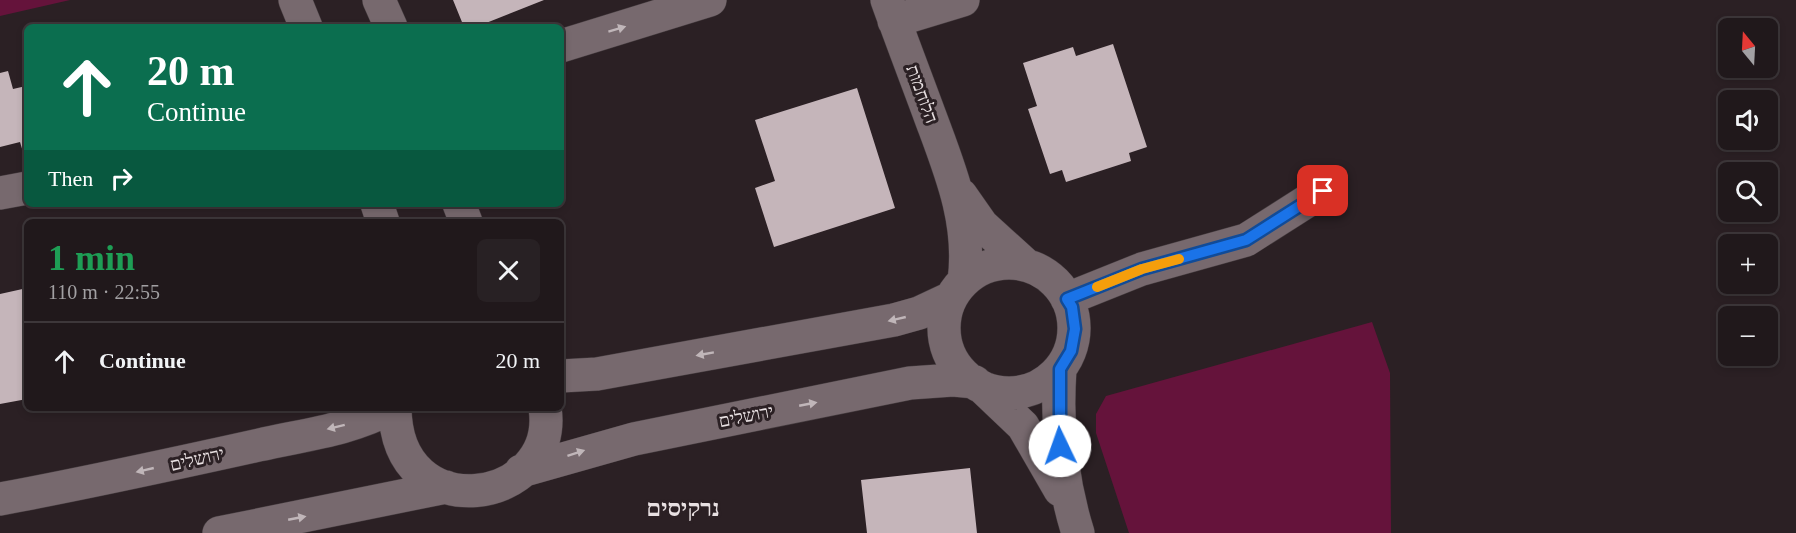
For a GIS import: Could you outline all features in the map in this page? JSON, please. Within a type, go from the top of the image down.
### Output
[{"type":"street","points":[[295,0],[305,24]]},
{"type":"street","points":[[379,0],[390,24]]},
{"type":"street","points":[[564,45],[710,0]]},
{"type":"street","points":[[891,10],[963,0]]},
{"type":"street","name":"הלוחמות","points":[[891,10],[957,188],[965,229],[967,257],[958,289]]},
{"type":"street","name":"הלוחמות","points":[[957,188],[982,225],[1025,264]]},
{"type":"street","points":[[0,193],[24,189]]},
{"type":"street","points":[[1067,299],[1142,269],[1246,240],[1323,191]]},
{"type":"street","points":[[564,376],[597,374],[919,314],[958,289],[982,268],[1004,263],[1025,264],[1046,273],[1061,288],[1072,307],[1075,329],[1071,351],[1060,369],[1044,383],[1024,391],[1003,393],[979,385]]},
{"type":"street","points":[[958,289],[945,318],[945,339],[952,359],[965,375],[1023,426],[1075,522]]},
{"type":"street","points":[[1060,369],[1058,423],[1062,470],[1075,522]]},
{"type":"street","name":"ירושלים","points":[[521,471],[634,438],[887,388],[934,381],[979,385]]},
{"type":"street","name":"ירושלים","points":[[0,499],[102,480],[337,428],[384,411]]},
{"type":"street","points":[[395,411],[396,430],[404,453],[419,472],[446,487],[463,492],[487,490],[510,481],[528,465],[541,443],[545,411]]},
{"type":"street","points":[[219,533],[446,487]]},
{"type":"shaded area","points":[[0,0],[70,0],[0,16]]},
{"type":"shaded area","points":[[1372,322],[1390,373],[1391,533],[1129,533],[1096,433],[1096,414],[1106,396]]},
{"type":"building","points":[[453,0],[544,0],[484,24],[463,24]]},
{"type":"building","points":[[1113,44],[1147,147],[1129,153],[1131,161],[1066,182],[1062,170],[1050,174],[1028,109],[1037,106],[1023,63],[1073,47],[1076,56]]},
{"type":"building","points":[[8,71],[13,89],[24,86],[23,152],[20,142],[0,147],[0,73]]},
{"type":"building","points":[[857,88],[895,208],[774,247],[755,188],[775,181],[755,120]]},
{"type":"building","points":[[24,289],[24,400],[0,404],[0,294]]},
{"type":"building","points":[[970,468],[977,533],[867,533],[861,480]]},
{"type":"slow traffic","points":[[1097,287],[1142,269],[1179,259]]},
{"type":"district","name":"נרקיסים","points":[[683,508]]},
{"type":"route","points":[[1060,446],[1058,423],[1060,369],[1071,351],[1075,329],[1072,307],[1067,299],[1142,269],[1246,240],[1323,191]]}]
